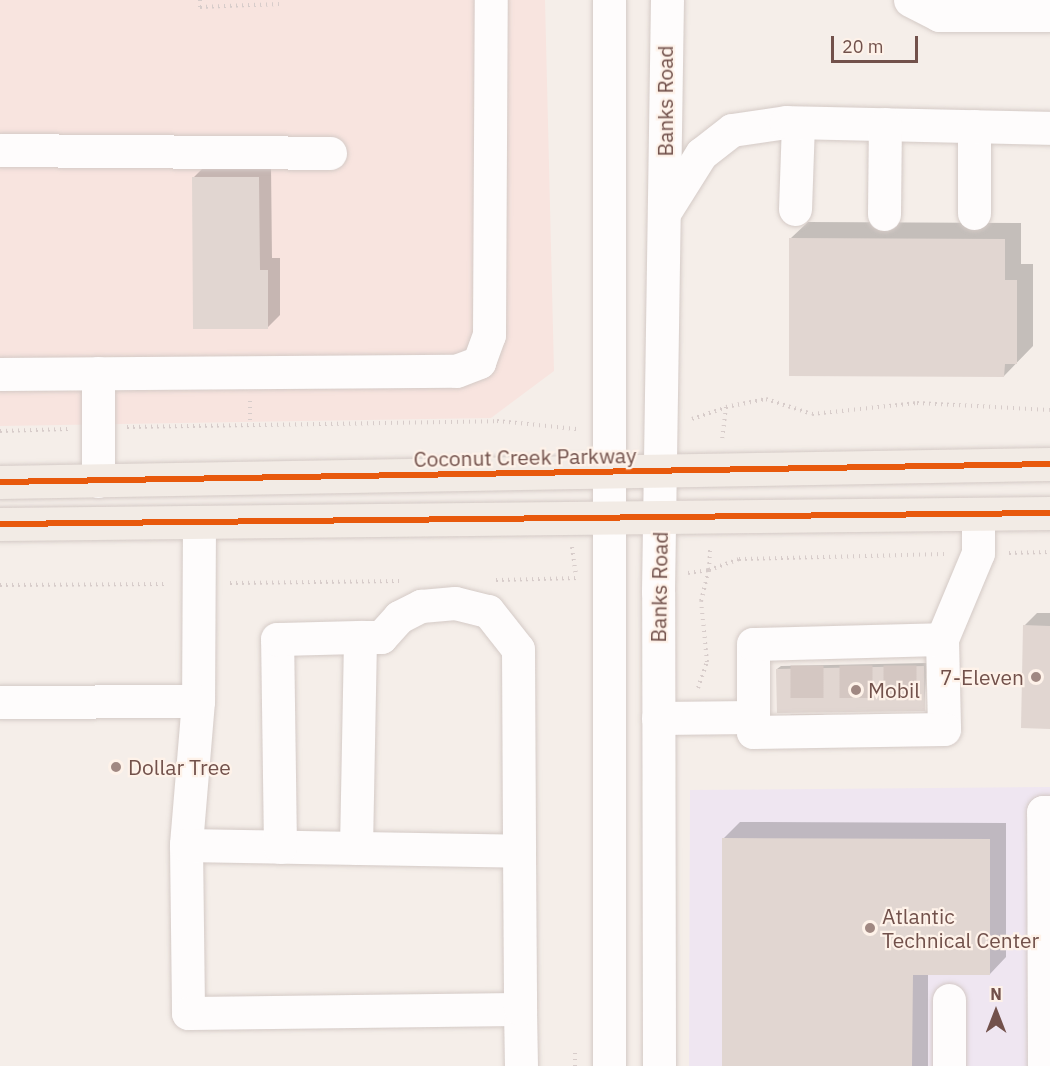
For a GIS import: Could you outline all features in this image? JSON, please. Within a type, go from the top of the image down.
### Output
[{"type":"main road","name":"Coconut Creek Parkway","points":[[0,482],[1050,464]]},
{"type":"main road","points":[[0,524],[660,519],[1050,513]]},
{"type":"street","points":[[0,374],[456,371],[479,362],[489,335],[491,0]]},
{"type":"street","points":[[609,0],[609,1066]]},
{"type":"street","name":"Banks Road","points":[[658,1066],[658,718],[667,0]]},
{"type":"street","points":[[910,0],[939,15],[1050,15]]},
{"type":"street","points":[[664,213],[700,154],[732,130],[798,123],[1050,128]]},
{"type":"street","points":[[795,209],[798,123]]},
{"type":"street","points":[[884,214],[885,124]]},
{"type":"street","points":[[974,126],[974,213]]},
{"type":"street","points":[[0,150],[330,153]]},
{"type":"street","points":[[98,373],[98,481]]},
{"type":"street","points":[[942,639],[900,652],[806,654],[753,644],[753,732],[807,722],[900,722],[944,729],[942,639],[978,554],[978,514]]},
{"type":"street","points":[[199,523],[198,701],[186,845],[188,1013],[520,1009]]},
{"type":"street","points":[[280,847],[277,639],[381,637],[399,617],[421,606],[455,603],[488,611],[518,649],[520,1066]]},
{"type":"street","points":[[356,848],[360,637]]},
{"type":"street","points":[[0,702],[198,701]]},
{"type":"street","points":[[658,718],[753,717]]},
{"type":"street","points":[[1044,1066],[1043,812],[1050,812]]},
{"type":"street","points":[[186,845],[519,851]]},
{"type":"street","points":[[948,1000],[949,1066]]},
{"type":"path","points":[[200,0],[200,7],[279,4]]},
{"type":"path","points":[[726,407],[766,399],[812,414],[917,403],[1050,411]]},
{"type":"path","points":[[0,431],[497,421],[553,430],[610,428]]},
{"type":"path","points":[[709,570],[739,559],[1050,552]]},
{"type":"path","points":[[482,580],[609,578]]},
{"type":"path","points":[[0,585],[411,581]]},
{"type":"shaded area","points":[[0,0],[545,0],[554,371],[491,418],[0,426]]},
{"type":"shaded area","name":"Atlantic Technical Center","points":[[1050,787],[1050,1066],[689,1066],[690,790]]},
{"type":"building","points":[[192,177],[259,177],[260,270],[268,270],[268,329],[193,329]]},
{"type":"building","points":[[789,238],[1005,239],[1005,280],[1017,280],[1017,364],[1005,364],[1004,377],[789,376]]},
{"type":"building","name":"7-Eleven","points":[[1023,625],[1050,626],[1050,729],[1021,728]]},
{"type":"building","name":"Mobil","points":[[924,666],[925,711],[777,713],[776,669]]},
{"type":"building","points":[[722,838],[990,839],[990,975],[913,975],[912,1066],[722,1066]]},
{"type":"tunnel","points":[[807,665],[807,714]]},
{"type":"tunnel","points":[[856,665],[856,714]]},
{"type":"tunnel","points":[[900,665],[900,713]]},
{"type":"cycle path","points":[[0,482],[1050,464]]},
{"type":"cycle path","points":[[0,524],[1050,513]]},
{"type":"place","name":"7-Eleven","points":[[1036,677]]},
{"type":"place","name":"Mobil","points":[[856,690]]},
{"type":"place","name":"Dollar Tree","points":[[116,767]]},
{"type":"place","name":"Atlantic Technical Center","points":[[870,928]]}]
